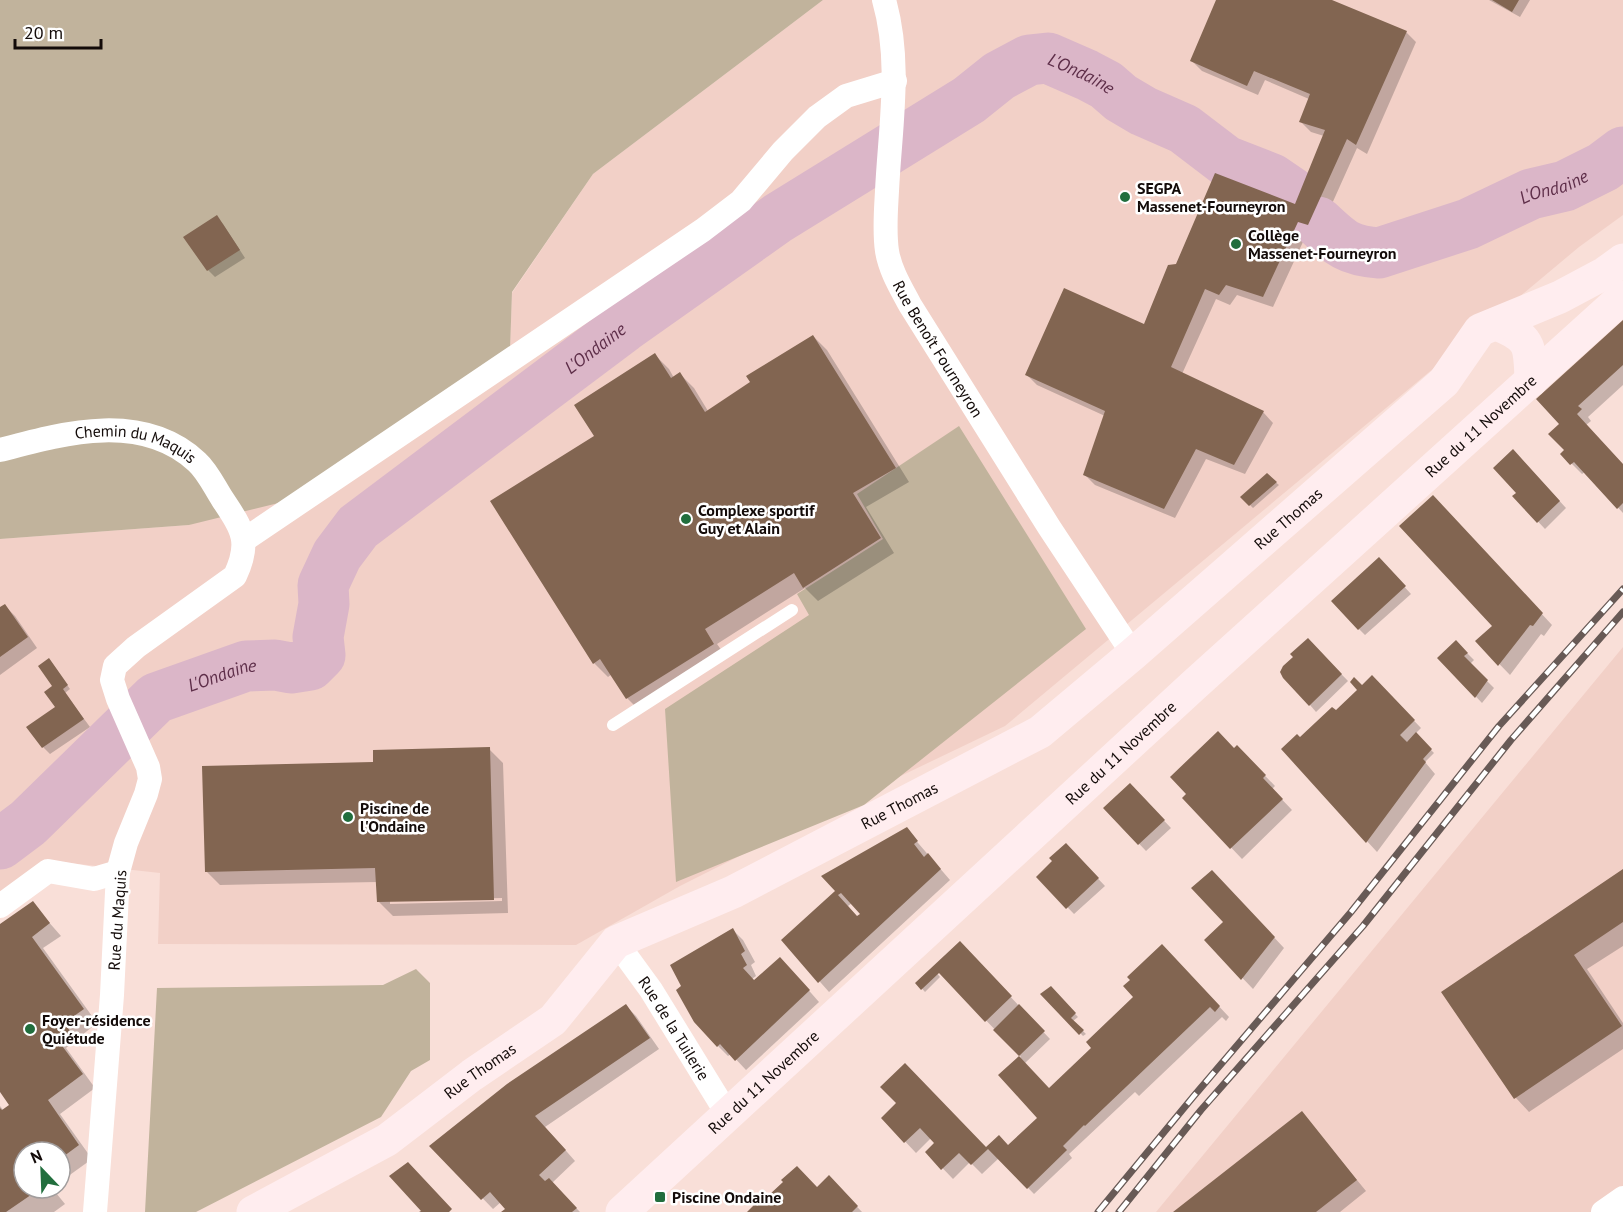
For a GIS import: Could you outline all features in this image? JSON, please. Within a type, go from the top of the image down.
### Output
[{"type":"main road","name":"Rue Thomas","points":[[253,1212],[387,1140],[472,1075],[553,1020],[616,942],[733,892],[1040,732],[1133,654],[1444,382],[1480,330],[1560,297],[1605,273],[1623,260]]},
{"type":"main road","name":"Rue du 11 Novembre","points":[[621,1212],[1194,685],[1623,297]]},
{"type":"main road","points":[[1496,324],[1517,332],[1530,350],[1531,381]]},
{"type":"street","name":"Rue Benoît Fourneyron","points":[[884,0],[894,43],[895,81],[886,214],[887,252],[895,276],[910,305],[1049,527],[1133,654]]},
{"type":"street","points":[[241,531],[703,231],[741,201],[817,117],[846,96],[895,81]]},
{"type":"street","name":"Chemin du Maquis","points":[[0,450],[54,436],[99,429],[139,432],[172,444],[198,463],[241,531]]},
{"type":"street","name":"Rue du Maquis","points":[[94,1212],[112,995],[118,872],[126,843],[150,779],[148,767],[112,680],[115,666],[136,647],[235,576],[243,559],[241,531]]},
{"type":"street","points":[[0,906],[48,871],[94,879],[118,872]]},
{"type":"street","name":"Rue de la Tuilerie","points":[[616,942],[651,990],[728,1115]]},
{"type":"street","points":[[1603,1212],[1623,1198]]},
{"type":"lane","points":[[613,725],[792,610]]},
{"type":"shaded area","points":[[0,0],[823,0],[593,174],[512,292],[510,351],[299,498],[189,525],[0,539]]},
{"type":"shaded area","points":[[823,0],[1623,0],[1623,215],[1579,247],[1005,726],[680,886],[576,945],[158,944],[160,873],[51,861],[0,895],[0,539],[189,525],[510,351],[512,293],[593,174]]},
{"type":"shaded area","points":[[959,426],[1086,629],[864,805],[676,882],[665,709],[809,615],[797,594],[883,539],[857,494]]},
{"type":"shaded area","points":[[1623,647],[1623,1212],[1156,1212]]},
{"type":"shaded area","points":[[416,969],[430,983],[430,1060],[411,1071],[381,1117],[196,1212],[145,1212],[157,988],[383,985]]},
{"type":"building","name":"Collège Massenet-Fourneyron","points":[[1216,0],[1332,0],[1407,31],[1356,145],[1347,139],[1308,225],[1298,222],[1263,297],[1226,285],[1219,295],[1205,289],[1171,367],[1264,411],[1234,465],[1196,449],[1164,509],[1083,475],[1105,411],[1025,375],[1064,288],[1144,324],[1168,265],[1176,264],[1215,173],[1295,204],[1325,130],[1299,122],[1310,94],[1254,71],[1247,86],[1190,61]]},
{"type":"building","points":[[1492,0],[1519,0],[1512,12]]},
{"type":"building","points":[[217,215],[240,250],[207,271],[183,237]]},
{"type":"building","points":[[1623,320],[1623,365],[1578,406],[1582,409],[1577,414],[1623,464],[1623,503],[1617,509],[1574,462],[1570,465],[1560,454],[1564,450],[1548,434],[1559,424],[1536,399]]},
{"type":"building","name":"Complexe sportif Guy et Alain","points":[[813,335],[896,468],[853,493],[881,538],[803,588],[794,573],[705,629],[714,644],[626,699],[600,659],[593,664],[490,501],[594,436],[574,405],[655,353],[671,378],[680,372],[705,412],[750,382],[746,376]]},
{"type":"building","points":[[1513,449],[1560,501],[1537,523],[1512,496],[1516,493],[1493,468]]},
{"type":"building","points":[[1267,473],[1277,482],[1249,506],[1240,497]]},
{"type":"building","points":[[1433,495],[1543,613],[1533,626],[1530,625],[1498,666],[1475,641],[1492,626],[1399,526]]},
{"type":"building","points":[[1379,557],[1406,586],[1358,630],[1331,601]]},
{"type":"building","points":[[5,604],[28,637],[0,657],[0,607]]},
{"type":"building","points":[[1308,638],[1342,674],[1309,706],[1280,672],[1293,657],[1290,654]]},
{"type":"building","points":[[1456,640],[1468,653],[1464,656],[1488,680],[1475,698],[1437,658]]},
{"type":"building","points":[[49,658],[68,685],[63,689],[84,719],[42,748],[26,727],[55,707],[44,692],[52,686],[38,666]]},
{"type":"building","points":[[1372,675],[1415,720],[1400,735],[1407,742],[1416,732],[1432,749],[1423,759],[1426,762],[1366,843],[1281,749],[1297,734],[1300,737],[1332,707],[1336,710],[1357,690],[1350,682],[1354,677],[1362,685]]},
{"type":"building","points":[[1218,731],[1234,748],[1237,745],[1266,775],[1263,778],[1283,799],[1230,849],[1182,798],[1186,794],[1170,777]]},
{"type":"building","name":"Piscine de l'Ondaine","points":[[490,747],[494,900],[377,902],[375,868],[205,872],[202,766],[373,762],[373,750]]},
{"type":"building","points":[[1130,783],[1165,820],[1138,845],[1103,808]]},
{"type":"building","points":[[907,827],[918,841],[914,844],[924,857],[928,853],[941,869],[818,983],[781,940],[835,891],[821,876]],"holes":[[[841,893],[860,914],[857,916],[838,895]]]},
{"type":"building","points":[[1066,843],[1099,878],[1066,909],[1036,877],[1052,861],[1049,858]]},
{"type":"building","points":[[1623,869],[1623,922],[1574,955],[1622,1026],[1514,1099],[1441,992]]},
{"type":"building","points":[[1212,870],[1275,937],[1241,980],[1204,940],[1223,922],[1191,888]]},
{"type":"building","name":"Foyer-résidence Quiétude","points":[[33,901],[50,923],[32,937],[84,1009],[64,1023],[73,1035],[60,1043],[83,1074],[48,1100],[79,1145],[72,1150],[72,1140],[12,1140],[12,1200],[24,1200],[6,1212],[0,1212],[0,1108],[2,1110],[9,1105],[0,1092],[0,924]]},
{"type":"building","points":[[733,928],[745,951],[741,954],[747,965],[743,968],[754,980],[780,957],[810,990],[735,1061],[720,1044],[717,1047],[694,1022],[676,990],[681,986],[670,965]]},
{"type":"building","points":[[960,941],[1012,996],[985,1022],[939,973],[921,990],[915,983]]},
{"type":"building","points":[[1162,944],[1220,1006],[1215,1012],[1210,1007],[1084,1125],[1063,1146],[1067,1150],[1027,1189],[988,1149],[971,1165],[959,1153],[941,1170],[925,1152],[934,1143],[920,1128],[904,1143],[881,1118],[896,1103],[880,1087],[905,1063],[986,1147],[999,1135],[1008,1145],[1037,1118],[998,1075],[1019,1056],[1049,1088],[1091,1048],[1086,1042],[1133,997],[1123,986],[1130,980],[1127,977]]},
{"type":"building","points":[[1051,986],[1076,1013],[1071,1018],[1084,1030],[1079,1035],[1040,994]]},
{"type":"building","points":[[626,1004],[650,1038],[535,1116],[566,1150],[539,1175],[545,1181],[549,1178],[577,1208],[572,1212],[501,1212],[505,1209],[490,1192],[481,1200],[429,1146],[507,1084]]},
{"type":"building","points":[[1019,1004],[1045,1031],[1019,1056],[993,1030]]},
{"type":"building","points":[[1302,1111],[1357,1180],[1316,1212],[1173,1212]]},
{"type":"building","points":[[408,1162],[452,1209],[449,1212],[419,1212],[421,1211],[389,1176]]},
{"type":"building","points":[[797,1166],[817,1187],[829,1175],[858,1206],[852,1212],[747,1212],[755,1204],[757,1206]]},
{"type":"waterway","name":"L'Ondaine","points":[[0,844],[28,823],[156,698],[246,666],[275,665],[291,668],[310,665],[320,655],[318,637],[324,604],[323,585],[337,555],[358,527],[624,327],[778,218],[969,100],[999,76],[1029,60],[1048,58],[1087,75],[1106,85],[1121,98],[1143,111],[1184,129],[1226,161],[1272,179],[1294,194]]},
{"type":"waterway","name":"L'Ondaine","points":[[1318,222],[1345,245],[1379,253],[1468,224],[1531,194],[1565,186],[1603,167],[1623,152]]},
{"type":"railway","points":[[1098,1212],[1351,912],[1499,726],[1623,589]]},
{"type":"railway","points":[[1119,1212],[1201,1110],[1363,926],[1511,740],[1623,612]]},
{"type":"place","name":"SEGPA Massenet-Fourneyron","points":[[1125,197]]},
{"type":"place","name":"Collège Massenet-Fourneyron","points":[[1236,244]]},
{"type":"place","name":"Complexe sportif Guy et Alain","points":[[686,519]]},
{"type":"place","name":"Piscine de l'Ondaine","points":[[348,817]]},
{"type":"place","name":"Foyer-résidence Quiétude","points":[[30,1029]]},
{"type":"place","name":"Piscine Ondaine","points":[[660,1197]]}]
